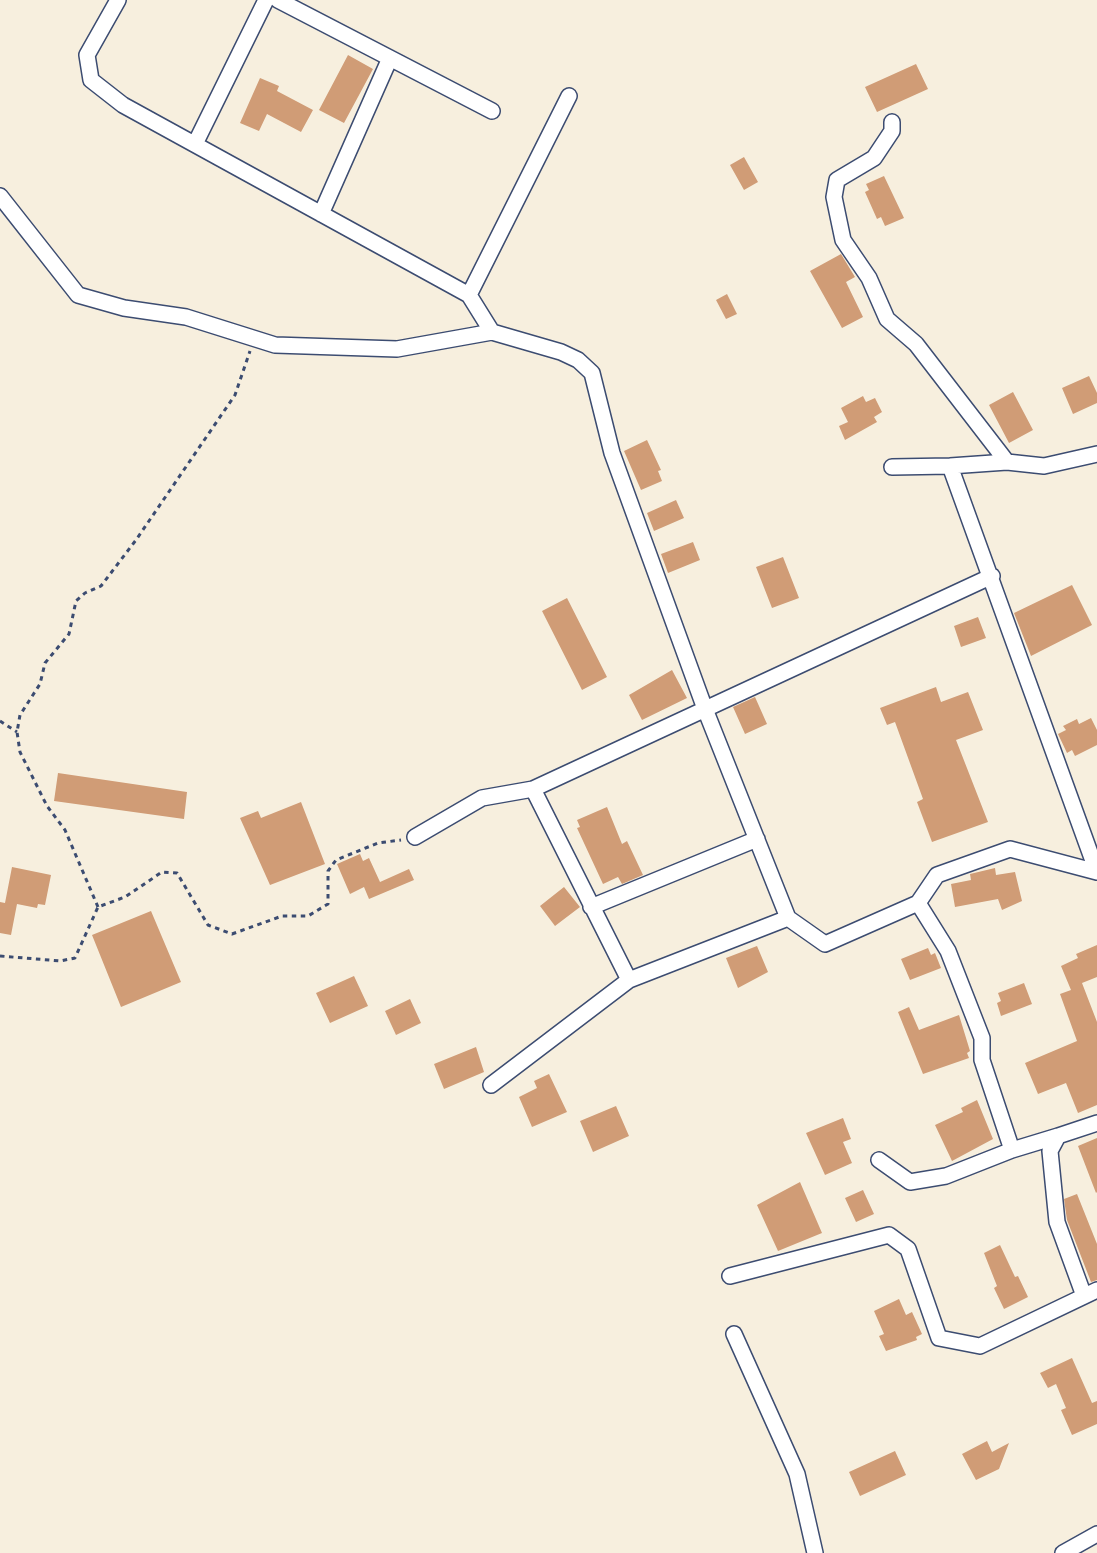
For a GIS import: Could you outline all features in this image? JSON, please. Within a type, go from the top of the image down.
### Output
[{"type":"street","points":[[118,0],[87,55],[91,80],[123,105],[469,294],[492,332]]},
{"type":"street","points":[[195,144],[266,0]]},
{"type":"street","points":[[278,0],[492,111]]},
{"type":"street","points":[[321,214],[390,58]]},
{"type":"street","points":[[469,294],[569,96]]},
{"type":"street","points":[[892,122],[892,131],[874,158],[837,180],[834,197],[843,240],[869,278],[887,319],[916,344],[1006,462]]},
{"type":"street","points":[[0,196],[78,295],[124,308],[186,317],[275,345],[397,349],[492,332],[561,352],[578,360],[592,373],[612,453],[705,709],[788,918],[825,944],[918,903],[937,875],[1010,849],[1097,872]]},
{"type":"street","points":[[892,467],[1006,462],[1044,466],[1097,454]]},
{"type":"street","points":[[950,466],[992,576],[1097,872]]},
{"type":"street","points":[[415,837],[482,798],[533,789],[992,576]]},
{"type":"street","points":[[533,789],[629,980]]},
{"type":"street","points":[[591,907],[757,839]]},
{"type":"street","points":[[918,903],[948,951],[982,1038],[982,1060],[1012,1150]]},
{"type":"street","points":[[491,1085],[629,980],[788,918]]},
{"type":"street","points":[[879,1160],[910,1182],[946,1176],[1012,1150],[1097,1123]]},
{"type":"street","points":[[730,1276],[889,1235],[908,1249],[939,1338],[980,1346],[1090,1293],[1057,1222],[1050,1151],[1058,1136]]},
{"type":"street","points":[[734,1334],[797,1474],[815,1553]]},
{"type":"street","points":[[1063,1553],[1097,1534]]},
{"type":"path","points":[[98,907],[65,830],[47,806],[20,752],[17,732],[20,715],[40,684],[45,663],[69,634],[76,601],[85,593],[101,586],[113,572],[202,444],[235,395],[255,339]]},
{"type":"path","points":[[0,722],[17,732]]},
{"type":"path","points":[[0,956],[60,961],[75,958],[98,907],[125,897],[162,872],[177,873],[208,925],[232,934],[282,916],[308,916],[328,904],[328,871],[336,860],[378,843],[415,837]]},
{"type":"building","points":[[348,55],[373,69],[344,123],[319,110]]},
{"type":"building","points":[[916,64],[928,89],[877,112],[865,87]]},
{"type":"building","points":[[260,78],[279,86],[277,91],[313,110],[301,132],[267,114],[259,131],[240,123]]},
{"type":"building","points":[[744,157],[758,182],[744,190],[730,165]]},
{"type":"building","points":[[884,176],[904,218],[885,226],[881,217],[877,219],[865,192],[869,190],[866,184]]},
{"type":"building","points":[[841,254],[855,277],[846,282],[863,317],[842,328],[810,271]]},
{"type":"building","points":[[727,294],[737,314],[726,319],[716,300]]},
{"type":"building","points":[[1089,376],[1097,393],[1097,403],[1073,414],[1062,388]]},
{"type":"building","points":[[1013,392],[1033,430],[1009,443],[989,405]]},
{"type":"building","points":[[863,396],[866,402],[875,398],[882,412],[874,417],[877,422],[845,440],[839,426],[848,422],[841,408]]},
{"type":"building","points":[[647,440],[661,470],[658,471],[662,481],[641,490],[624,451]]},
{"type":"building","points":[[676,500],[684,518],[654,531],[647,513]]},
{"type":"building","points":[[693,542],[700,560],[668,573],[661,554]]},
{"type":"building","points":[[783,557],[799,598],[772,608],[756,567]]},
{"type":"building","points":[[1072,585],[1092,625],[1031,656],[1014,613]]},
{"type":"building","points":[[567,598],[607,677],[582,690],[542,611]]},
{"type":"building","points":[[978,617],[986,638],[961,647],[954,626]]},
{"type":"building","points":[[672,670],[687,698],[642,720],[629,695]]},
{"type":"building","points":[[936,687],[941,702],[968,692],[983,730],[956,740],[988,822],[932,842],[917,802],[923,799],[895,722],[887,725],[880,708]]},
{"type":"building","points":[[755,697],[767,724],[745,734],[733,707]]},
{"type":"building","points":[[1091,718],[1097,730],[1097,745],[1075,756],[1072,750],[1067,753],[1058,734],[1066,730],[1063,726],[1077,719],[1079,724]]},
{"type":"building","points":[[58,773],[187,792],[184,819],[54,801]]},
{"type":"building","points":[[301,802],[325,864],[270,885],[240,818],[258,811],[261,818]]},
{"type":"building","points":[[607,807],[622,844],[627,841],[643,875],[622,884],[618,877],[603,884],[577,828],[580,827],[577,820]]},
{"type":"building","points":[[360,854],[363,861],[369,858],[380,882],[409,869],[414,880],[369,899],[364,887],[350,894],[337,864]]},
{"type":"building","points":[[12,867],[51,875],[45,905],[38,904],[37,908],[17,904],[11,935],[0,933],[0,902],[5,903]]},
{"type":"building","points":[[995,868],[996,875],[1015,872],[1022,901],[1002,910],[998,899],[955,907],[951,884],[971,880],[970,874]]},
{"type":"building","points":[[564,887],[580,907],[555,926],[540,906]]},
{"type":"building","points":[[151,911],[181,982],[121,1007],[92,935]]},
{"type":"building","points":[[1097,945],[1097,977],[1082,983],[1097,1022],[1097,1105],[1078,1113],[1066,1083],[1038,1094],[1025,1063],[1077,1041],[1060,994],[1071,990],[1061,966],[1078,958],[1076,954]]},
{"type":"building","points":[[757,946],[768,972],[738,988],[726,958]]},
{"type":"building","points":[[928,948],[931,955],[935,953],[941,968],[910,980],[901,959]]},
{"type":"building","points":[[354,976],[368,1006],[330,1023],[316,993]]},
{"type":"building","points":[[1024,983],[1032,1004],[1001,1016],[997,1003],[1001,1001],[998,993]]},
{"type":"building","points":[[410,999],[421,1023],[396,1035],[385,1011]]},
{"type":"building","points":[[909,1007],[919,1030],[959,1015],[970,1051],[967,1053],[969,1058],[923,1074],[898,1012]]},
{"type":"building","points":[[476,1047],[484,1072],[444,1089],[434,1064]]},
{"type":"building","points":[[549,1074],[567,1112],[532,1127],[519,1097],[537,1088],[534,1081]]},
{"type":"building","points":[[977,1100],[993,1139],[952,1161],[935,1125],[963,1112],[961,1108]]},
{"type":"building","points":[[616,1106],[629,1136],[593,1152],[580,1121]]},
{"type":"building","points":[[843,1118],[851,1139],[843,1142],[852,1163],[825,1175],[806,1133]]},
{"type":"building","points":[[1097,1138],[1097,1192],[1096,1193],[1078,1146]]},
{"type":"building","points":[[800,1182],[822,1233],[778,1251],[757,1205]]},
{"type":"building","points":[[863,1190],[874,1214],[856,1222],[845,1198]]},
{"type":"building","points":[[1077,1194],[1097,1244],[1097,1280],[1091,1282],[1067,1220],[1064,1199]]},
{"type":"building","points":[[1000,1245],[1015,1277],[1018,1276],[1028,1297],[1004,1309],[994,1288],[997,1286],[984,1253]]},
{"type":"building","points":[[899,1299],[906,1315],[912,1312],[922,1334],[916,1337],[917,1340],[886,1351],[879,1336],[884,1334],[874,1311]]},
{"type":"building","points":[[1072,1358],[1092,1403],[1097,1401],[1097,1424],[1072,1435],[1061,1410],[1066,1408],[1056,1384],[1048,1388],[1040,1373]]},
{"type":"building","points":[[987,1441],[992,1452],[1009,1443],[999,1469],[976,1480],[962,1454]]},
{"type":"building","points":[[895,1451],[906,1475],[860,1496],[849,1472]]}]
